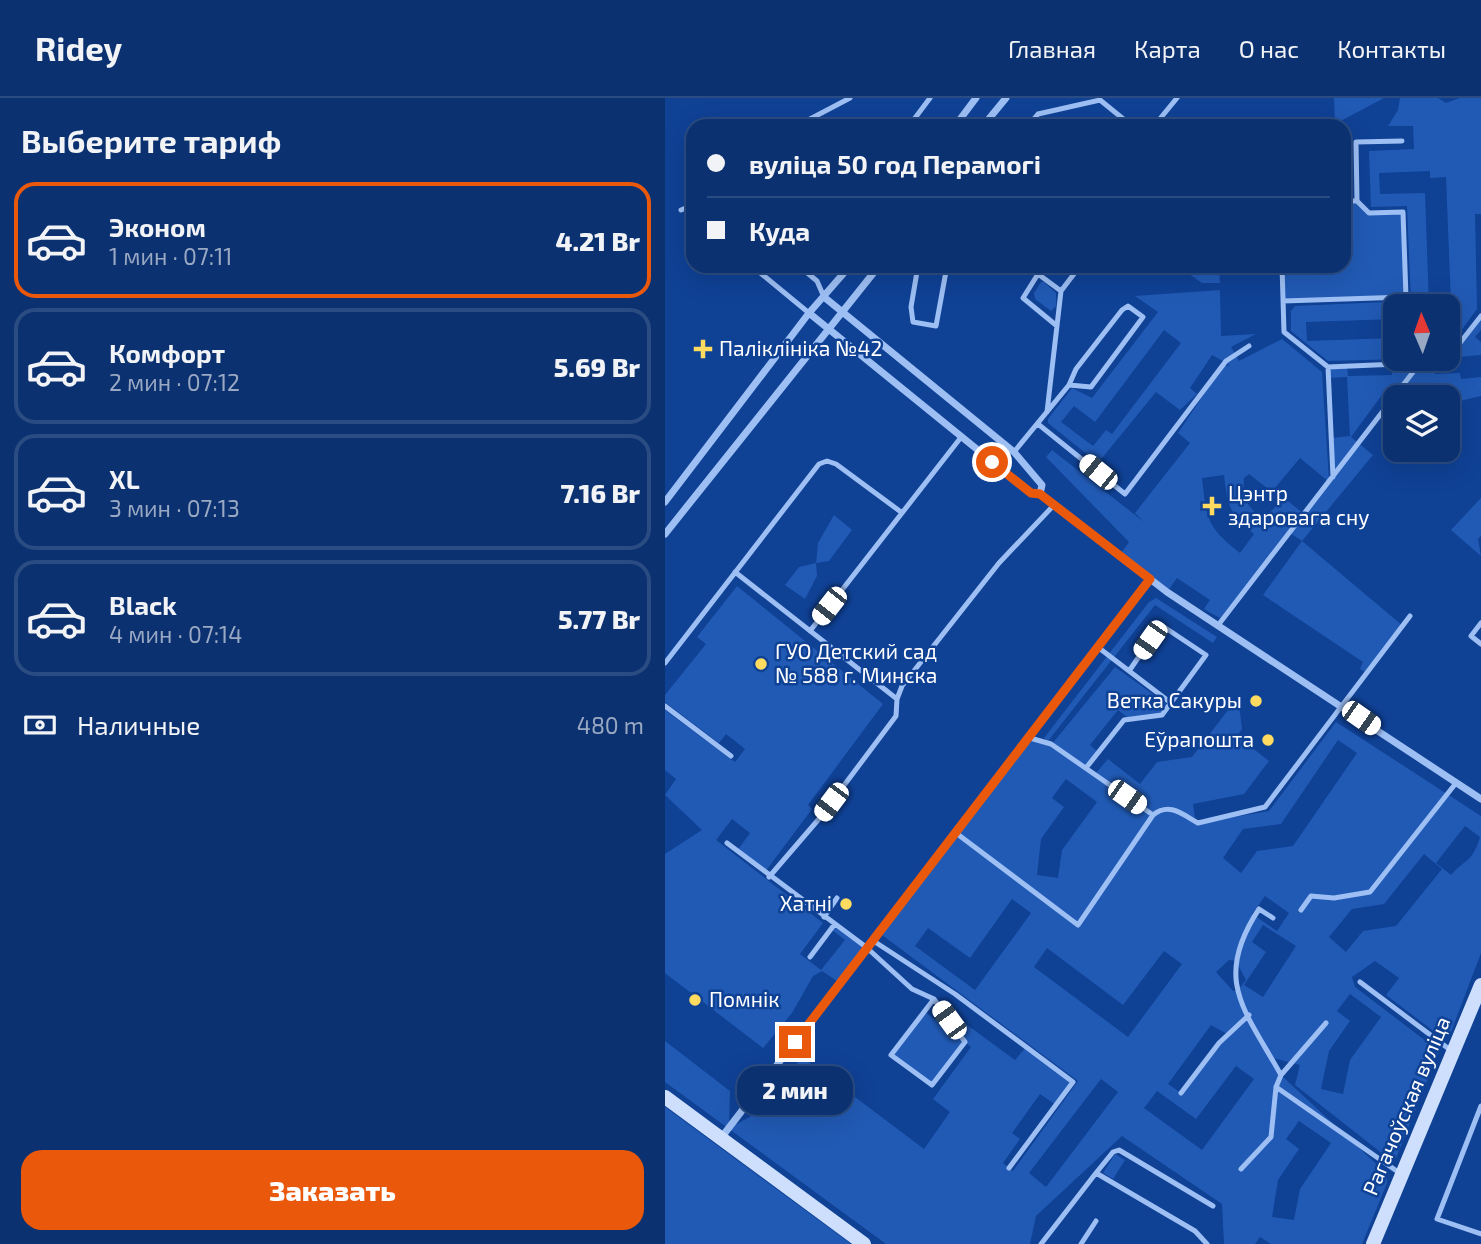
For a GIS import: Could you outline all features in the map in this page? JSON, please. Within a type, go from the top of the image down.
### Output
[{"type":"street","points":[[960,119],[976,98]]},
{"type":"street","points":[[989,119],[1006,98]]},
{"type":"street","points":[[665,502],[809,313],[844,273]]},
{"type":"street","points":[[665,534],[873,273]]},
{"type":"street","points":[[824,297],[1014,452],[1042,485],[1040,494]]},
{"type":"street","points":[[809,313],[1031,493],[1040,494],[1150,579],[1481,799]]},
{"type":"street","points":[[721,1138],[1150,579]]},
{"type":"street","name":"Рагачоўская вуліца","points":[[1373,1244],[1481,985]]},
{"type":"street","points":[[665,1097],[864,1244]]},
{"type":"lane","points":[[810,119],[850,98]]},
{"type":"lane","points":[[914,119],[930,98]]},
{"type":"lane","points":[[1160,119],[1177,98]]},
{"type":"lane","points":[[1034,119],[1038,114],[1099,99],[1123,119]]},
{"type":"lane","points":[[1283,301],[1406,297],[1403,212],[1369,213],[1357,201],[1356,142],[1402,141]]},
{"type":"lane","points":[[1351,201],[1357,201]]},
{"type":"lane","points":[[681,210],[686,208]]},
{"type":"lane","points":[[760,273],[809,313]]},
{"type":"lane","points":[[807,273],[817,281],[824,297]]},
{"type":"lane","points":[[917,273],[911,307],[913,322],[936,326],[946,273]]},
{"type":"lane","points":[[1047,412],[1061,291],[1075,273]]},
{"type":"lane","points":[[1282,273],[1284,332],[1328,366],[1383,364]]},
{"type":"lane","points":[[1057,326],[1023,298],[1038,274],[1061,291]]},
{"type":"lane","points":[[1014,452],[1069,385],[1076,369],[1122,310],[1128,306],[1143,317],[1091,387],[1069,385]]},
{"type":"lane","points":[[1460,343],[1481,316]]},
{"type":"lane","points":[[1038,424],[1125,494],[1226,361],[1249,346]]},
{"type":"lane","points":[[1328,366],[1333,477]]},
{"type":"lane","points":[[1219,624],[1414,371]]},
{"type":"lane","points":[[810,631],[961,436]]},
{"type":"lane","points":[[665,663],[819,464],[827,461],[901,512]]},
{"type":"lane","points":[[769,877],[818,820],[896,716],[897,699],[902,686],[999,563],[1054,505]]},
{"type":"lane","points":[[735,572],[897,699]]},
{"type":"lane","points":[[956,833],[1078,925],[1153,815],[1161,808],[1171,808],[1198,823],[1265,807],[1410,617]]},
{"type":"lane","points":[[1481,624],[1471,636],[1481,644]]},
{"type":"lane","points":[[1086,768],[1124,720],[1162,715],[1206,655],[1161,625],[1129,671]]},
{"type":"lane","points":[[1099,648],[1171,702]]},
{"type":"lane","points":[[665,706],[731,756]]},
{"type":"lane","points":[[1030,738],[1051,744],[1153,815]]},
{"type":"lane","points":[[1301,910],[1311,896],[1334,898],[1370,892],[1456,783]]},
{"type":"lane","points":[[727,843],[866,947],[912,989],[934,999],[965,1042],[932,1085],[891,1055],[934,999]]},
{"type":"lane","points":[[824,917],[837,898]]},
{"type":"lane","points":[[1273,918],[1259,909],[1245,933],[1233,973],[1237,991],[1281,1075]]},
{"type":"lane","points":[[810,957],[834,925]]},
{"type":"lane","points":[[872,940],[955,994],[1073,1082],[1009,1168]]},
{"type":"lane","points":[[1360,982],[1454,1053]]},
{"type":"lane","points":[[1181,1093],[1219,1043],[1249,1015]]},
{"type":"lane","points":[[1241,1169],[1271,1136],[1276,1087],[1281,1075],[1326,1023]]},
{"type":"lane","points":[[1276,1087],[1401,1174]]},
{"type":"lane","points":[[1481,1105],[1437,1219],[1481,1234]]},
{"type":"lane","points":[[1041,1244],[1113,1152],[1119,1150],[1213,1206]]},
{"type":"lane","points":[[1096,1173],[1195,1231],[1207,1244]]},
{"type":"lane","points":[[1081,1244],[1096,1221]]},
{"type":"shaded area","points":[[1334,98],[1384,98],[1344,119],[1335,119]]},
{"type":"shaded area","points":[[1400,98],[1438,98],[1446,103],[1460,98],[1481,98],[1481,214],[1475,214],[1477,309],[1460,332],[1460,294],[1451,294],[1446,177],[1430,178],[1430,171],[1379,173],[1380,194],[1425,193],[1429,294],[1411,294],[1407,206],[1371,207],[1369,151],[1414,149],[1413,126],[1388,126],[1398,110]]},
{"type":"shaded area","points":[[1351,201],[1357,201],[1369,213],[1403,212],[1406,294],[1383,294],[1383,298],[1283,301],[1282,273],[1351,273]]},
{"type":"shaded area","points":[[1188,273],[1219,273],[1220,283],[1202,283]]},
{"type":"shaded area","points":[[1041,282],[1056,293],[1056,306],[1051,311],[1035,299],[1034,293]]},
{"type":"shaded area","points":[[1220,290],[1221,336],[1256,334],[1231,347],[1239,361],[1282,339],[1322,372],[1329,480],[1333,476],[1331,438],[1350,436],[1347,377],[1328,378],[1328,367],[1347,366],[1348,376],[1392,375],[1392,371],[1460,373],[1461,379],[1481,377],[1481,396],[1460,401],[1460,385],[1383,385],[1383,394],[1351,437],[1373,455],[1302,541],[1290,533],[1220,618],[1204,609],[1210,600],[1177,578],[1167,592],[1119,556],[1129,542],[1046,457],[1052,450],[1144,522],[1135,513],[1190,443],[1178,433],[1222,367],[1230,365],[1212,355],[1190,388],[1197,394],[1180,410],[1156,392],[1098,463],[1048,423],[1048,419],[1072,388],[1092,398],[1158,312],[1135,296]],"holes":[[[1164,330],[1181,343],[1112,434],[1106,430],[1093,446],[1061,422],[1074,406],[1095,422]],[[1300,458],[1329,482],[1304,514],[1283,497],[1264,520],[1247,502],[1244,478],[1249,474],[1267,488],[1275,488]],[[1224,475],[1231,509],[1239,521],[1254,534],[1240,553],[1214,528],[1205,504],[1202,478]]]},
{"type":"shaded area","points":[[1383,302],[1383,319],[1306,322],[1307,341],[1383,338],[1383,359],[1328,361],[1291,331],[1291,311],[1295,306]]},
{"type":"shaded area","points":[[1481,316],[1481,330],[1475,337],[1481,342],[1481,355],[1460,357],[1460,343]]},
{"type":"shaded area","points":[[1481,498],[1481,536],[1478,539],[1481,556],[1451,530]]},
{"type":"shaded area","points":[[834,515],[852,530],[829,561],[816,563],[818,543]]},
{"type":"shaded area","points":[[1302,541],[1403,626],[1365,672],[1360,669],[1363,662],[1263,595]]},
{"type":"shaded area","points":[[816,563],[817,576],[805,599],[785,585],[799,567]]},
{"type":"shaded area","points":[[737,586],[883,704],[808,805],[812,809],[765,872],[737,851],[750,833],[732,819],[716,840],[823,923],[800,954],[821,970],[845,940],[831,929],[834,925],[866,947],[840,983],[822,971],[813,976],[792,1013],[763,1048],[665,973],[665,854],[702,830],[665,795],[676,779],[665,770],[665,710],[735,762],[745,749],[726,734],[719,743],[665,702],[665,695],[706,644],[697,637]]},
{"type":"shaded area","points":[[1156,598],[1217,637],[1213,643],[1155,605],[1048,741],[1044,738],[1149,602]]},
{"type":"shaded area","points":[[1115,667],[1168,705],[1161,714],[1128,718],[1118,710],[1090,745],[1098,752],[1086,768],[1152,815],[1172,808],[1198,823],[1269,811],[1336,722],[1481,816],[1481,953],[1451,1032],[1445,1035],[1436,1033],[1386,995],[1399,978],[1375,961],[1352,977],[1355,987],[1439,1051],[1396,1158],[1388,1158],[1295,1085],[1300,1065],[1273,1058],[1281,1075],[1387,1174],[1387,1183],[1362,1244],[1271,1244],[1260,1237],[1255,1244],[1224,1244],[1222,1204],[1122,1136],[1036,1216],[1030,1244],[886,1244],[665,1082],[665,1041],[730,1091],[729,1128],[757,1113],[802,1057],[924,1149],[950,1112],[933,1099],[971,1047],[965,1042],[932,1085],[891,1055],[924,1011],[936,1020],[944,1008],[1015,1060],[1026,1047],[1073,1082],[1056,1105],[1040,1094],[1012,1133],[1020,1139],[1003,1163],[1013,1171],[1078,1081],[878,932],[1030,738],[1052,744]],"holes":[[[1338,740],[1357,753],[1293,846],[1257,851],[1241,873],[1223,858],[1243,829],[1281,824]],[[1066,779],[1097,802],[1062,850],[1058,878],[1037,875],[1041,839],[1064,807],[1052,798]],[[1465,826],[1480,837],[1471,856],[1451,875],[1436,863]],[[1424,854],[1442,869],[1396,926],[1363,931],[1346,952],[1329,937],[1352,909],[1384,904]],[[1265,896],[1289,913],[1277,931],[1252,914]],[[1012,899],[1031,913],[975,990],[915,946],[928,928],[970,958]],[[1263,925],[1296,946],[1263,997],[1244,985],[1266,952],[1252,942]],[[1047,948],[1123,1005],[1164,951],[1182,964],[1128,1037],[1034,967]],[[1229,960],[1236,961],[1246,980],[1237,991],[1233,991],[1216,972]],[[1350,994],[1381,1017],[1350,1060],[1343,1094],[1321,1089],[1329,1051],[1350,1021],[1337,1011]],[[1211,1025],[1227,1034],[1181,1093],[1168,1084]],[[1236,1066],[1254,1079],[1202,1150],[1144,1108],[1157,1091],[1196,1119]],[[1101,1079],[1118,1092],[1046,1187],[1029,1173]],[[1299,1121],[1331,1143],[1300,1189],[1294,1220],[1272,1217],[1278,1180],[1299,1149],[1286,1139]]]},
{"type":"shaded area","points":[[1238,697],[1242,700],[1239,704],[1242,729],[1237,736],[1269,761],[1244,794],[1193,804],[1195,819],[1168,807],[1153,812],[1096,773],[1108,759],[1140,784],[1157,762],[1192,757]]},
{"type":"shaded area","points":[[665,1107],[851,1244],[665,1244]]},
{"type":"shaded area","points":[[1115,1154],[1125,1160],[1113,1179],[1103,1173]]},
{"type":"place","name":"Паліклініка №42","points":[[703,349]]},
{"type":"place","name":"Цэнтр здаровага сну","points":[[1212,506]]},
{"type":"place","name":"ГУО Детский сад № 588 г. Минска","points":[[761,664]]},
{"type":"place","name":"Ветка Сакуры","points":[[1256,701]]},
{"type":"place","name":"Еўрапошта","points":[[1268,740]]},
{"type":"place","name":"Хатні","points":[[846,904]]},
{"type":"place","name":"Помнік","points":[[695,1000]]},
{"type":"route","points":[[795,1042],[1150,579],[1040,494],[1031,493],[992,462]]}]
